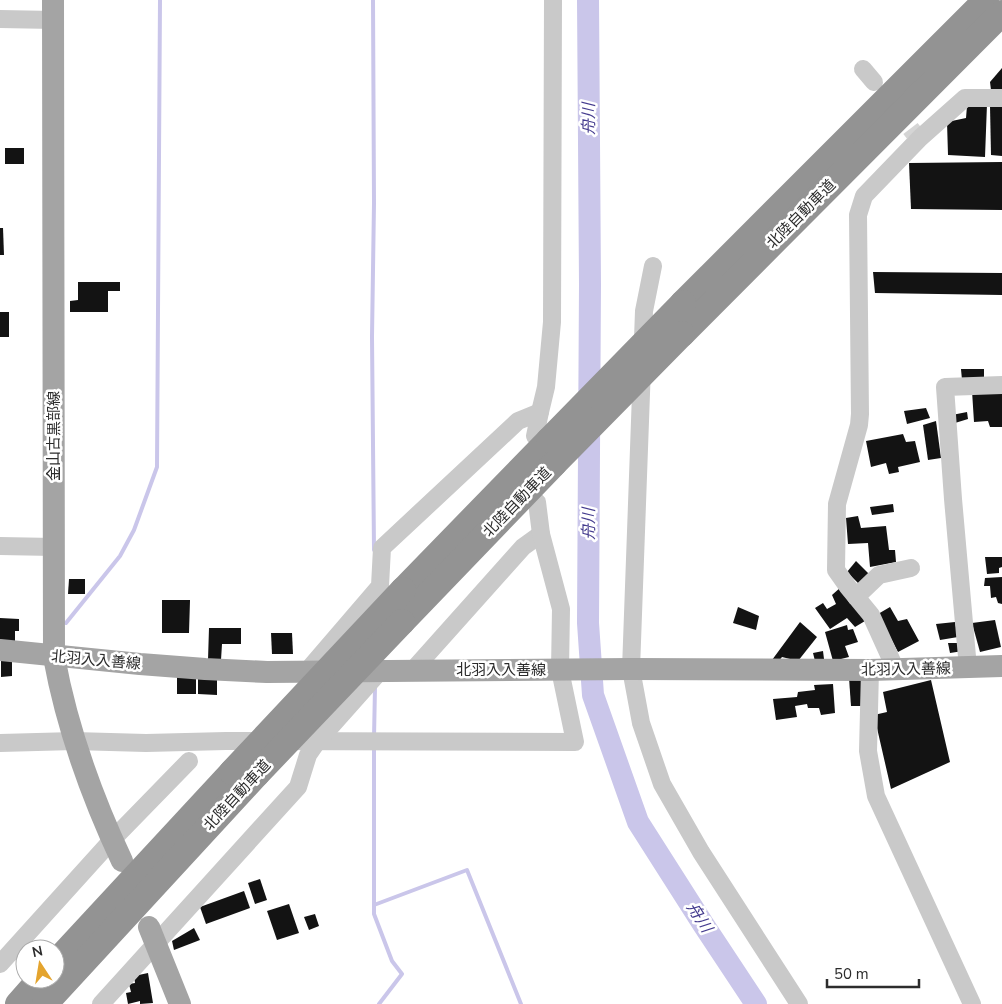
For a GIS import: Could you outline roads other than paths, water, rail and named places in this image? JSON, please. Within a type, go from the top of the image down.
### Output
[{"type":"highway","name":"北陸自動車道","points":[[45,1004],[403,590],[546,447],[683,303],[986,0]]},
{"type":"highway","name":"北陸自動車道","points":[[65,953],[244,773],[402,622],[546,447],[682,334],[1002,13]]},
{"type":"highway","points":[[18,1004],[31,989]]},
{"type":"main road","name":"金山古黒部線","points":[[54,10],[54,657],[74,742],[122,861]]},
{"type":"main road","name":"北羽入入善線","points":[[0,650],[54,657],[205,670],[267,672],[631,669],[870,670],[1002,666]]},
{"type":"main road","points":[[152,935],[180,1004]]},
{"type":"street","points":[[546,447],[540,412],[546,387],[552,322],[550,4]]},
{"type":"street","points":[[0,19],[54,10]]},
{"type":"street","points":[[895,668],[871,615],[836,570],[837,504],[859,426],[860,414],[858,215],[864,196],[917,135],[965,98],[1002,98]]},
{"type":"street","points":[[653,266],[644,311],[631,669],[641,723],[662,784],[700,852],[799,1004]]},
{"type":"street","points":[[968,668],[945,387],[1002,385]]},
{"type":"street","points":[[307,671],[380,586],[382,548],[518,421],[540,412]]},
{"type":"street","points":[[0,743],[574,742],[563,670],[561,609],[541,534],[537,502]]},
{"type":"street","points":[[413,670],[523,547],[541,534]]},
{"type":"street","points":[[0,546],[54,547]]},
{"type":"street","points":[[856,597],[879,575],[911,568]]},
{"type":"street","points":[[101,1004],[152,935],[298,787],[308,755],[317,742],[381,670]]},
{"type":"street","points":[[870,670],[868,751],[876,796],[972,1004]]},
{"type":"street","points":[[0,964],[112,840],[189,760]]},
{"type":"waterway","points":[[66,623],[120,556],[134,530],[157,467],[160,0]]},
{"type":"waterway","points":[[373,0],[374,203],[372,337],[374,550]]},
{"type":"waterway","name":"舟川","points":[[588,0],[590,284],[588,623],[593,695],[638,822],[756,1004]]},
{"type":"waterway","points":[[374,738],[375,687]]},
{"type":"waterway","points":[[374,747],[374,914],[392,961],[402,974],[379,1004]]},
{"type":"waterway","points":[[374,905],[467,870],[521,1004]]},
{"type":"tunnel","points":[[894,107],[914,133]]}]
